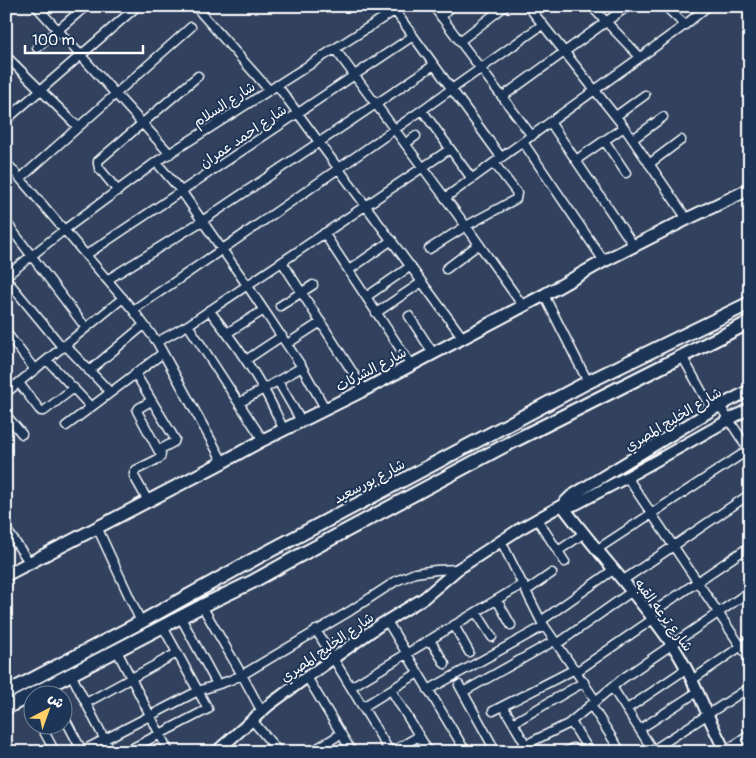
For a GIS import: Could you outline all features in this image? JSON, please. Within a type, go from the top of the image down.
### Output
[{"type":"main road","name":"شارع الشركات","points":[[6,575],[263,440],[326,410],[433,354],[634,246],[750,189]]},
{"type":"main road","name":"شارع بورسعيد","points":[[6,693],[588,382],[750,304]]},
{"type":"main road","points":[[57,686],[71,674],[252,582],[506,445],[750,322]]},
{"type":"main road","points":[[260,556],[266,566],[273,570]]},
{"type":"main road","points":[[238,568],[249,575],[252,582]]},
{"type":"main road","points":[[6,708],[22,700]]},
{"type":"street","points":[[36,6],[170,154]]},
{"type":"street","points":[[37,48],[86,6]]},
{"type":"street","points":[[195,6],[269,90]]},
{"type":"street","name":"شارع السلام","points":[[6,277],[64,230],[156,162],[402,6]]},
{"type":"street","points":[[433,6],[532,136]]},
{"type":"street","points":[[442,17],[452,6]]},
{"type":"street","points":[[528,6],[616,116],[687,219]]},
{"type":"street","points":[[591,6],[640,57]]},
{"type":"street","points":[[502,96],[628,6]]},
{"type":"street","points":[[665,6],[685,25]]},
{"type":"street","points":[[445,198],[685,25],[708,6]]},
{"type":"street","points":[[460,41],[504,7]]},
{"type":"street","points":[[6,120],[134,9]]},
{"type":"street","points":[[395,11],[501,157]]},
{"type":"street","points":[[133,310],[222,250],[542,24]]},
{"type":"street","points":[[21,178],[191,27]]},
{"type":"street","name":"شارع احمد عمران","points":[[86,255],[413,36]]},
{"type":"street","points":[[335,49],[523,306]]},
{"type":"street","points":[[6,56],[78,127]]},
{"type":"street","points":[[107,280],[202,221],[434,65]]},
{"type":"street","points":[[118,190],[99,168],[98,160],[198,76]]},
{"type":"street","points":[[277,85],[463,338]]},
{"type":"street","points":[[616,116],[645,95]]},
{"type":"street","points":[[422,110],[472,179]]},
{"type":"street","points":[[633,139],[663,117]]},
{"type":"street","points":[[550,122],[634,246]]},
{"type":"street","points":[[576,160],[624,127]]},
{"type":"street","points":[[405,144],[416,136]]},
{"type":"street","points":[[604,140],[626,173]]},
{"type":"street","points":[[649,164],[681,140]]},
{"type":"street","points":[[523,142],[604,262]]},
{"type":"street","points":[[157,342],[188,325],[450,149]]},
{"type":"street","points":[[6,162],[9,171],[21,178],[133,310],[157,342],[223,462]]},
{"type":"street","points":[[156,162],[182,192],[282,336],[326,410]]},
{"type":"street","points":[[429,249],[466,226],[513,201],[517,196],[494,162]]},
{"type":"street","points":[[6,222],[86,328]]},
{"type":"street","points":[[324,233],[411,365]]},
{"type":"street","points":[[349,270],[392,240]]},
{"type":"street","points":[[446,269],[479,244]]},
{"type":"street","points":[[282,262],[364,390]]},
{"type":"street","points":[[366,297],[411,266]]},
{"type":"street","points":[[6,277],[64,346],[110,392]]},
{"type":"street","points":[[376,313],[422,282]]},
{"type":"street","points":[[280,306],[314,285]]},
{"type":"street","points":[[544,295],[588,382]]},
{"type":"street","points":[[7,391],[123,298]]},
{"type":"street","points":[[209,310],[246,360],[264,389],[284,430]]},
{"type":"street","points":[[227,333],[264,310]]},
{"type":"street","points":[[409,316],[433,354]]},
{"type":"street","points":[[287,344],[321,322]]},
{"type":"street","points":[[90,371],[144,325]]},
{"type":"street","points":[[188,325],[263,440]]},
{"type":"street","points":[[6,332],[35,370]]},
{"type":"street","points":[[246,360],[282,336]]},
{"type":"street","points":[[66,426],[162,353]]},
{"type":"street","points":[[596,550],[749,450],[728,420],[716,408],[682,356]]},
{"type":"street","points":[[47,360],[91,407]]},
{"type":"street","points":[[239,403],[302,367]]},
{"type":"street","points":[[135,373],[175,441],[158,450]]},
{"type":"street","points":[[278,381],[301,421]]},
{"type":"street","points":[[19,383],[39,409],[44,411],[74,388]]},
{"type":"street","name":"شارع الخليج المصري","points":[[216,752],[269,705],[388,621],[424,598],[458,569],[562,505],[571,496],[716,408],[750,390]]},
{"type":"street","points":[[148,501],[134,476],[134,472],[160,458],[161,454],[137,411],[151,401]]},
{"type":"street","name":"شارع الخليج المصري","points":[[562,505],[570,506],[576,504],[750,408]]},
{"type":"street","points":[[6,415],[22,434]]},
{"type":"street","points":[[627,477],[750,660]]},
{"type":"street","points":[[622,581],[750,494]]},
{"type":"street","name":"شارع ترعه القبه","points":[[562,505],[582,534],[672,644],[692,680],[722,750]]},
{"type":"street","points":[[538,519],[565,562]]},
{"type":"street","points":[[97,527],[141,622]]},
{"type":"street","points":[[6,529],[30,563]]},
{"type":"street","points":[[558,551],[582,534]]},
{"type":"street","points":[[501,541],[542,624],[584,682],[621,752]]},
{"type":"street","points":[[494,711],[576,670],[750,546]]},
{"type":"street","name":"شارع الخليج المصري","points":[[81,751],[198,691],[242,675],[396,581],[415,573],[458,569]]},
{"type":"street","points":[[428,690],[542,624],[612,570]]},
{"type":"street","points":[[351,687],[497,600],[552,573]]},
{"type":"street","points":[[513,752],[571,722],[612,687],[750,591]]},
{"type":"street","points":[[496,752],[461,688],[556,643],[631,592]]},
{"type":"street","points":[[497,600],[511,624]]},
{"type":"street","points":[[202,606],[262,712]]},
{"type":"street","points":[[476,612],[492,637]]},
{"type":"street","points":[[181,618],[217,684]]},
{"type":"street","points":[[388,621],[466,752]]},
{"type":"street","points":[[454,625],[469,652]]},
{"type":"street","points":[[125,752],[208,709],[162,627]]},
{"type":"street","points":[[316,630],[391,752],[419,736]]},
{"type":"street","points":[[430,640],[445,664]]},
{"type":"street","points":[[692,680],[750,640]]},
{"type":"street","points":[[116,651],[169,752]]},
{"type":"street","points":[[86,704],[177,653]]},
{"type":"street","points":[[627,709],[686,669]]},
{"type":"street","points":[[363,707],[418,673]]},
{"type":"street","points":[[71,674],[111,752]]},
{"type":"street","points":[[307,677],[352,752]]},
{"type":"street","points":[[513,723],[584,682]]},
{"type":"street","points":[[612,687],[654,751],[750,688]]},
{"type":"street","points":[[390,690],[429,752]]},
{"type":"street","points":[[640,729],[697,692]]},
{"type":"street","points":[[503,706],[526,745]]},
{"type":"street","points":[[252,720],[279,752]]},
{"type":"street","points":[[571,722],[590,752]]},
{"type":"street","points":[[72,733],[81,751]]},
{"type":"street","points":[[311,752],[341,734]]},
{"type":"street","points":[[46,736],[55,752]]},
{"type":"street","points":[[722,750],[750,736]]}]
